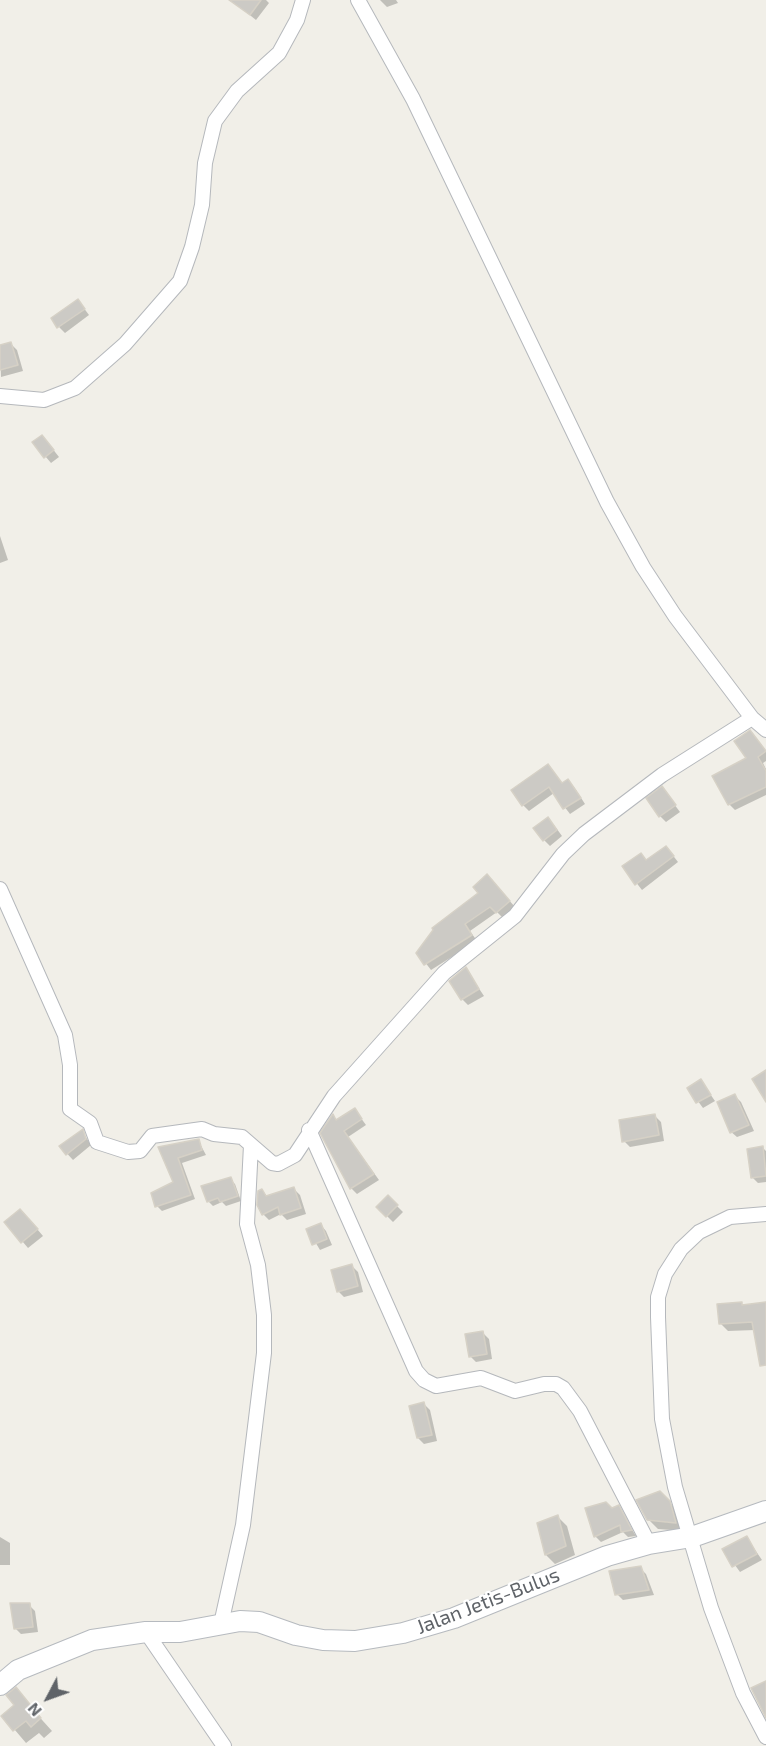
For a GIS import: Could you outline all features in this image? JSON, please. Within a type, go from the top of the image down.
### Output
[{"type":"street","points":[[0,396],[44,400],[75,388],[139,329],[180,281],[202,205],[205,163],[214,121],[237,91],[279,53],[297,20],[303,0]]},
{"type":"street","points":[[0,890],[65,1035],[70,1065],[70,1109],[90,1123],[98,1142],[128,1152],[140,1151],[152,1136],[202,1129],[214,1134],[242,1137],[272,1163],[278,1164],[295,1155],[309,1130],[334,1096],[444,973],[515,916],[549,871],[584,834],[662,775],[761,724],[675,616],[612,512],[412,99],[358,0]]},
{"type":"street","points":[[309,1130],[371,1265],[386,1308],[416,1371],[423,1380],[436,1386],[481,1378],[515,1391],[544,1384],[556,1384],[563,1388],[580,1411],[649,1544]]},
{"type":"street","points":[[221,1624],[243,1525],[264,1353],[264,1315],[259,1275],[248,1224],[251,1145]]},
{"type":"street","points":[[766,1214],[730,1217],[699,1232],[681,1249],[665,1274],[658,1297],[662,1419],[675,1487],[692,1537],[711,1608],[743,1693],[766,1737]]},
{"type":"street","name":"Jalan Jetis-Bulus","points":[[0,1685],[18,1670],[92,1640],[146,1632],[180,1632],[240,1621],[259,1622],[296,1635],[323,1640],[355,1641],[403,1633],[454,1618],[567,1571],[649,1544],[692,1537],[766,1511]]},
{"type":"street","points":[[146,1632],[224,1746]]},
{"type":"building","points":[[229,0],[261,0],[250,15]]},
{"type":"building","points":[[78,299],[85,309],[57,328],[51,318]]},
{"type":"building","points":[[11,342],[18,365],[0,370],[0,345]]},
{"type":"building","points":[[42,435],[54,450],[44,458],[32,442]]},
{"type":"building","points":[[750,730],[766,751],[758,757],[766,771],[766,787],[728,805],[712,776],[746,758],[734,741]]},
{"type":"building","points":[[548,764],[562,783],[568,779],[581,798],[563,809],[549,787],[522,806],[511,790]]},
{"type":"building","points":[[662,786],[676,805],[659,817],[646,798]]},
{"type":"building","points":[[548,817],[557,830],[543,841],[533,828]]},
{"type":"building","points":[[666,846],[674,856],[635,885],[622,866],[641,853],[646,860]]},
{"type":"building","points":[[487,874],[510,901],[496,913],[490,907],[465,924],[472,935],[424,965],[416,953],[433,930],[432,928],[478,893],[473,887]]},
{"type":"building","points":[[466,967],[479,989],[461,1000],[449,981]]},
{"type":"building","points":[[766,1070],[766,1102],[752,1079]]},
{"type":"building","points":[[701,1079],[711,1095],[696,1103],[687,1088]]},
{"type":"building","points":[[735,1094],[749,1125],[730,1133],[717,1102]]},
{"type":"building","points":[[355,1108],[362,1119],[344,1131],[374,1174],[350,1189],[320,1133],[333,1114],[336,1120]]},
{"type":"building","points":[[655,1114],[659,1135],[622,1142],[619,1120]]},
{"type":"building","points":[[83,1129],[86,1139],[66,1155],[59,1146]]},
{"type":"building","points":[[199,1139],[202,1150],[178,1158],[191,1195],[155,1207],[151,1193],[173,1182],[158,1147]]},
{"type":"building","points":[[763,1146],[766,1176],[751,1178],[747,1149]]},
{"type":"building","points":[[231,1177],[238,1196],[220,1202],[218,1198],[207,1202],[201,1186]]},
{"type":"building","points":[[294,1187],[301,1208],[280,1215],[278,1207],[262,1215],[257,1205],[258,1191],[262,1189],[266,1196]]},
{"type":"building","points":[[388,1195],[398,1205],[386,1217],[376,1207]]},
{"type":"building","points":[[20,1209],[38,1229],[21,1243],[4,1222]]},
{"type":"building","points":[[321,1223],[327,1239],[312,1245],[306,1229]]},
{"type":"building","points":[[352,1264],[358,1286],[337,1292],[331,1270]]},
{"type":"building","points":[[742,1302],[742,1305],[766,1302],[766,1365],[760,1366],[752,1322],[719,1324],[717,1304]]},
{"type":"building","points":[[483,1331],[487,1354],[469,1357],[465,1334]]},
{"type":"building","points":[[424,1402],[432,1435],[417,1438],[409,1406]]},
{"type":"building","points":[[660,1491],[670,1501],[676,1523],[647,1520],[636,1500]]},
{"type":"building","points":[[606,1502],[612,1508],[619,1505],[632,1530],[621,1532],[620,1525],[594,1537],[585,1508]]},
{"type":"building","points":[[558,1515],[566,1546],[545,1555],[537,1523]]},
{"type":"building","points":[[747,1536],[757,1554],[732,1567],[722,1549]]},
{"type":"building","points":[[641,1566],[649,1590],[615,1595],[609,1571]]},
{"type":"building","points":[[10,1603],[30,1603],[33,1627],[14,1629]]},
{"type":"building","points":[[766,1681],[766,1718],[751,1688]]},
{"type":"building","points":[[16,1687],[41,1718],[31,1727],[26,1721],[13,1731],[1,1716],[14,1705],[6,1695]]}]
